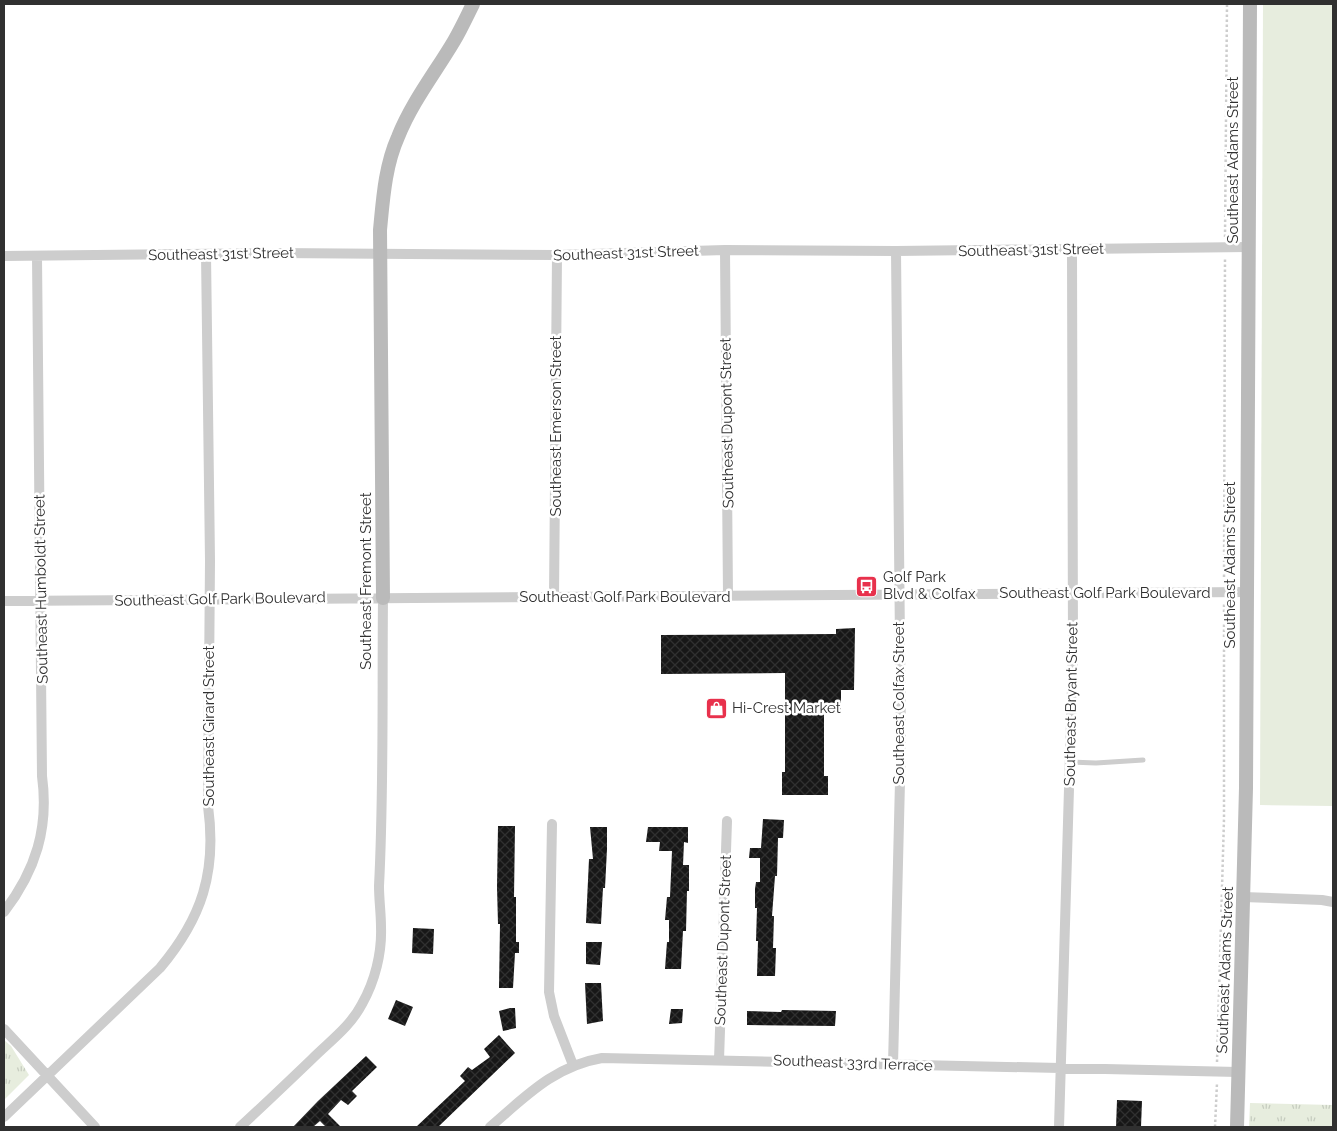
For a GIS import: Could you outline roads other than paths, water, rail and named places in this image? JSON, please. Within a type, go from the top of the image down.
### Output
[{"type":"main road","name":"Southeast Fremont Street","points":[[383,598],[380,230],[382,206],[389,164],[397,137],[409,112],[455,40],[473,4]]},
{"type":"main road","name":"Southeast Adams Street","points":[[1237,1127],[1246,788],[1250,4]]},
{"type":"street","name":"Southeast 31st Street","points":[[4,256],[381,253],[557,255],[725,250],[1072,250],[1248,246]]},
{"type":"street","name":"Southeast Dupont Street","points":[[725,250],[728,596]]},
{"type":"street","name":"Southeast Bryant Street","points":[[1059,1127],[1073,593],[1072,250]]},
{"type":"street","name":"Southeast Colfax Street","points":[[893,1064],[900,741],[896,251]]},
{"type":"street","name":"Southeast Girard Street","points":[[4,1117],[160,968],[177,948],[198,909],[207,880],[211,845],[208,806],[210,600],[206,254]]},
{"type":"street","name":"Southeast Emerson Street","points":[[554,598],[557,255]]},
{"type":"street","name":"Southeast Humboldt Street","points":[[4,912],[28,875],[37,853],[44,814],[42,776],[37,256]]},
{"type":"street","name":"Southeast Golf Park Boulevard","points":[[4,601],[1246,592]]},
{"type":"street","name":"Southeast Fremont Street","points":[[240,1127],[316,1055],[334,1041],[349,1024],[369,990],[378,959],[381,927],[378,903],[381,851],[383,598]]},
{"type":"street","name":"Southeast Dupont Street","points":[[718,1060],[727,821]]},
{"type":"street","points":[[552,824],[549,992],[554,1016],[573,1065]]},
{"type":"street","points":[[1243,897],[1333,902]]},
{"type":"street","points":[[4,1029],[95,1127]]},
{"type":"street","name":"Southeast 33rd Terrace","points":[[490,1127],[541,1083],[556,1073],[592,1059],[619,1057],[1238,1072]]},
{"type":"lane","points":[[1070,762],[1143,760]]},
{"type":"place","name":"Golf Park Blvd & Colfax","points":[[867,586]]},
{"type":"place","name":"Hi-Crest Market","points":[[716,708]]}]
